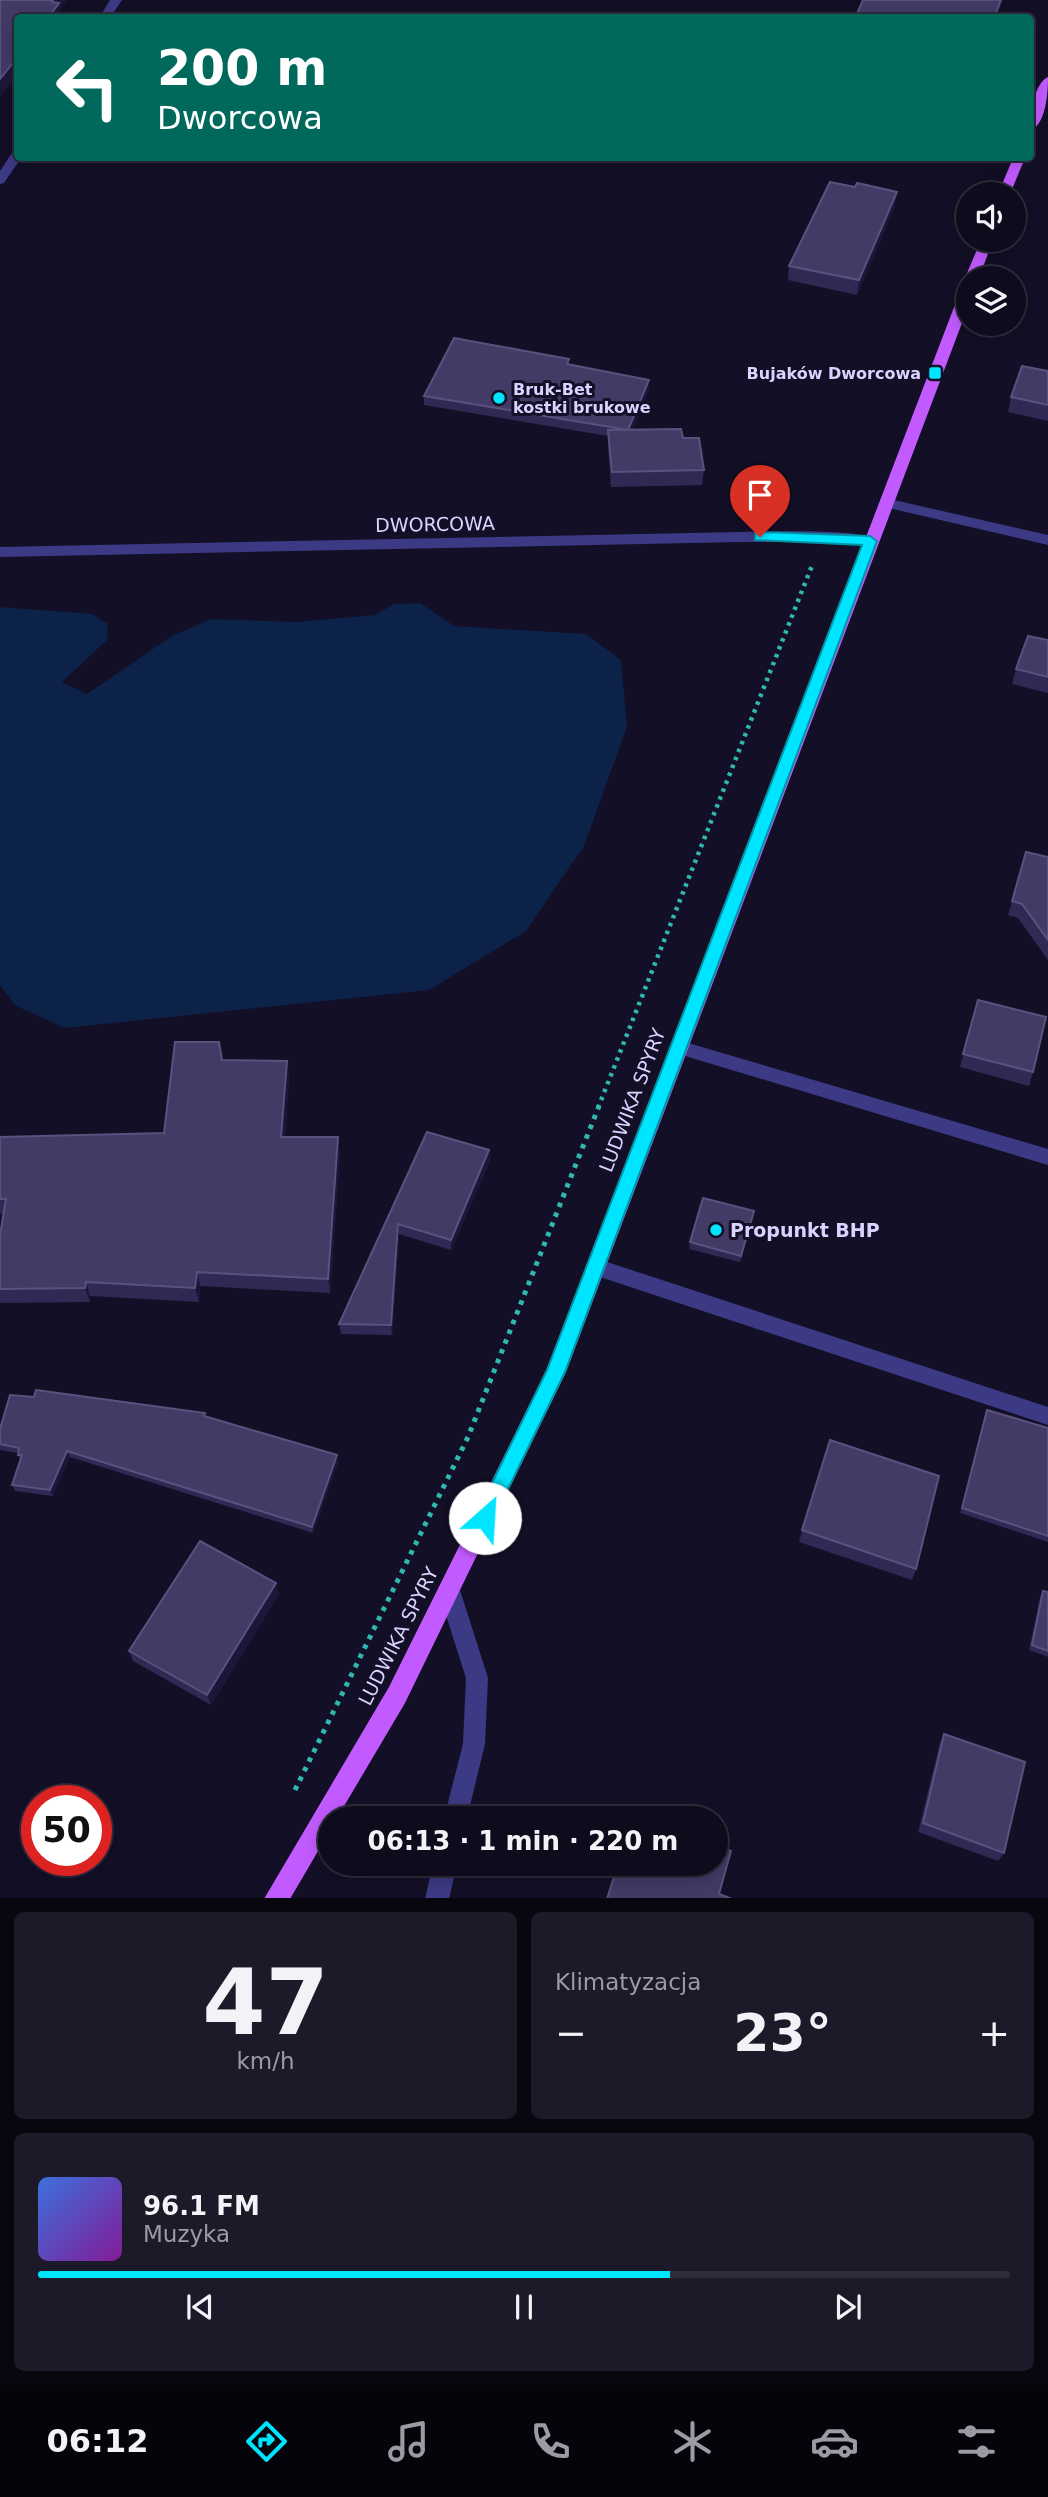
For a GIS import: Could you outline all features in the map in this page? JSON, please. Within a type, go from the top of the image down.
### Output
[{"type":"main road","points":[[1034,118],[1048,81]]},
{"type":"main road","points":[[1009,182],[1017,161]]},
{"type":"main road","name":"LUDWIKA SPYRY","points":[[277,1898],[397,1695],[556,1372],[956,320]]},
{"type":"street","points":[[0,180],[14,159]]},
{"type":"street","points":[[885,503],[1048,540]]},
{"type":"street","name":"DWORCOWA","points":[[0,552],[726,537],[835,537],[870,541]]},
{"type":"street","points":[[678,1047],[1048,1157]]},
{"type":"street","points":[[595,1267],[1048,1416]]},
{"type":"street","points":[[449,1590],[477,1678],[474,1744],[459,1806]]},
{"type":"street","points":[[437,1898],[442,1876]]},
{"type":"path","points":[[295,1790],[468,1437],[814,563]]},
{"type":"water","points":[[420,603],[454,626],[586,634],[621,660],[627,727],[584,846],[526,931],[429,990],[65,1028],[16,1006],[0,985],[0,607],[92,614],[108,624],[107,640],[62,682],[87,694],[172,636],[211,619],[297,622],[375,615],[394,604]]},
{"type":"building","points":[[0,0],[53,0],[52,2],[59,3],[51,14],[14,14],[14,62],[0,79]]},
{"type":"building","points":[[863,0],[1001,0],[996,14],[857,14]]},
{"type":"building","points":[[830,182],[855,187],[857,183],[897,192],[859,280],[789,266]]},
{"type":"building","points":[[454,338],[569,359],[567,364],[649,380],[628,430],[424,396]]},
{"type":"building","points":[[1022,366],[1048,371],[1048,405],[1011,397]]},
{"type":"building","points":[[681,429],[683,438],[699,438],[704,470],[612,472],[608,430]]},
{"type":"building","points":[[1028,636],[1048,640],[1048,677],[1016,669]]},
{"type":"building","points":[[1026,852],[1048,857],[1048,940],[1022,904],[1012,901]]},
{"type":"building","points":[[978,1000],[1046,1017],[1033,1072],[963,1054]]},
{"type":"building","points":[[175,1042],[219,1042],[222,1060],[287,1061],[281,1137],[338,1137],[328,1279],[197,1272],[195,1288],[86,1282],[85,1288],[0,1289],[0,1235],[6,1199],[0,1199],[0,1137],[164,1133]]},
{"type":"building","points":[[427,1132],[489,1150],[451,1240],[398,1224],[391,1325],[339,1324]]},
{"type":"building","points":[[703,1198],[754,1211],[741,1256],[690,1242]]},
{"type":"building","points":[[36,1390],[205,1413],[204,1416],[337,1455],[312,1527],[67,1451],[50,1490],[12,1485],[22,1455],[18,1455],[19,1448],[0,1444],[0,1429],[10,1395],[34,1397]]},
{"type":"building","points":[[987,1410],[1048,1428],[1048,1536],[962,1508]]},
{"type":"building","points":[[830,1440],[939,1476],[916,1569],[802,1530]]},
{"type":"building","points":[[200,1541],[276,1583],[207,1695],[129,1651]]},
{"type":"building","points":[[1043,1591],[1048,1592],[1048,1651],[1032,1645]]},
{"type":"building","points":[[944,1734],[1025,1762],[1004,1853],[923,1823]]},
{"type":"building","points":[[614,1876],[724,1876],[719,1894],[729,1898],[607,1898]]},
{"type":"place","name":"Bujaków Dworcowa","points":[[935,373]]},
{"type":"place","name":"Bruk-Bet kostki brukowe","points":[[499,398]]},
{"type":"place","name":"Propunkt BHP","points":[[716,1230]]},
{"type":"route","points":[[485,1518],[556,1372],[870,541],[835,537],[760,537]]}]
